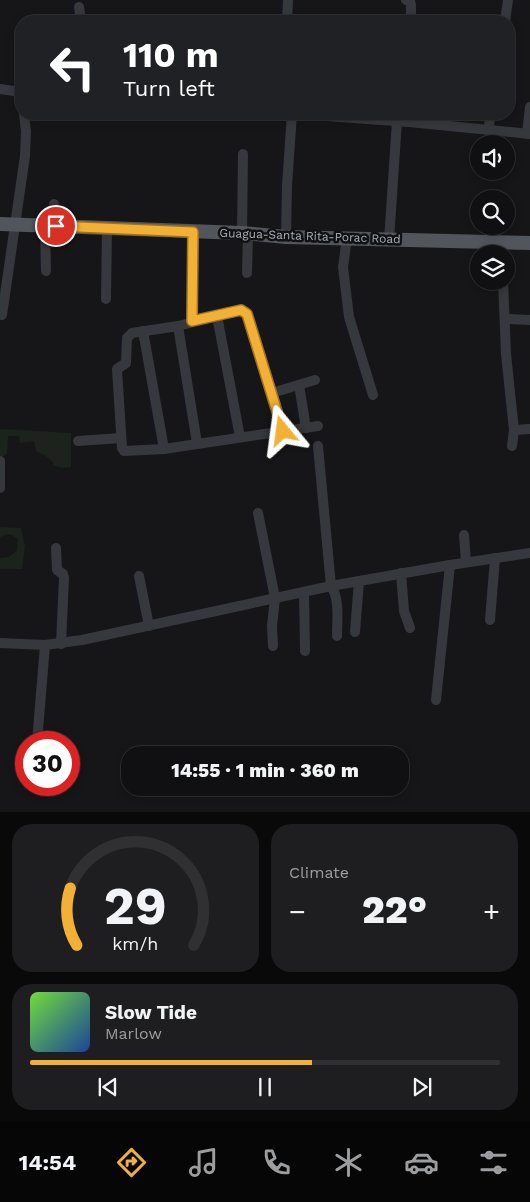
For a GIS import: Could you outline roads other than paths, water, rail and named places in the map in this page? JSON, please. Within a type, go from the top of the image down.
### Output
[{"type":"main road","name":"Guagua-Santa Rita-Porac Road","points":[[0,224],[245,233],[286,237],[347,238],[470,246]]},
{"type":"main road","name":"Guagua-Santa Rita-Porac Road","points":[[515,246],[530,243]]},
{"type":"street","points":[[287,15],[288,0]]},
{"type":"street","points":[[406,0],[410,1],[411,4],[411,15]]},
{"type":"street","points":[[506,15],[508,0]]},
{"type":"street","points":[[79,7],[80,15]]},
{"type":"street","points":[[0,89],[15,94]]},
{"type":"street","points":[[422,120],[528,134],[530,107]]},
{"type":"street","points":[[2,315],[25,156],[25,120]]},
{"type":"street","points":[[286,237],[292,120]]},
{"type":"street","points":[[372,120],[397,122],[403,120]]},
{"type":"street","points":[[488,130],[490,120]]},
{"type":"street","points":[[389,240],[397,122]]},
{"type":"street","points":[[243,154],[247,273]]},
{"type":"street","points":[[46,270],[54,204]]},
{"type":"street","points":[[106,229],[106,299]]},
{"type":"street","points":[[192,321],[193,232]]},
{"type":"street","points":[[347,238],[343,267],[349,317],[373,395]]},
{"type":"street","points":[[503,290],[514,430],[512,446]]},
{"type":"street","points":[[283,431],[247,314],[241,310],[178,326],[128,334],[126,363],[117,369],[122,448],[124,451],[164,449],[318,426]]},
{"type":"street","points":[[217,316],[240,437]]},
{"type":"street","points":[[504,319],[530,320]]},
{"type":"street","points":[[178,326],[197,443]]},
{"type":"street","points":[[143,331],[164,449]]},
{"type":"street","points":[[272,393],[315,380]]},
{"type":"street","points":[[299,385],[306,428]]},
{"type":"street","points":[[514,430],[530,429]]},
{"type":"street","points":[[78,441],[122,438]]},
{"type":"street","points":[[318,446],[332,586],[335,592],[337,636]]},
{"type":"street","points":[[0,461],[0,488]]},
{"type":"street","points":[[258,513],[275,598],[272,626],[273,646]]},
{"type":"street","points":[[464,535],[466,562]]},
{"type":"street","points":[[56,548],[56,566],[64,578],[61,644]]},
{"type":"street","points":[[0,643],[61,644],[332,586],[450,564],[530,552]]},
{"type":"street","points":[[490,620],[495,558]]},
{"type":"street","points":[[436,700],[450,564]]},
{"type":"street","points":[[401,574],[404,611],[410,628]]},
{"type":"street","points":[[139,576],[149,626]]},
{"type":"street","points":[[355,632],[358,581]]},
{"type":"street","points":[[304,592],[305,652]]},
{"type":"street","points":[[38,731],[45,645]]}]
